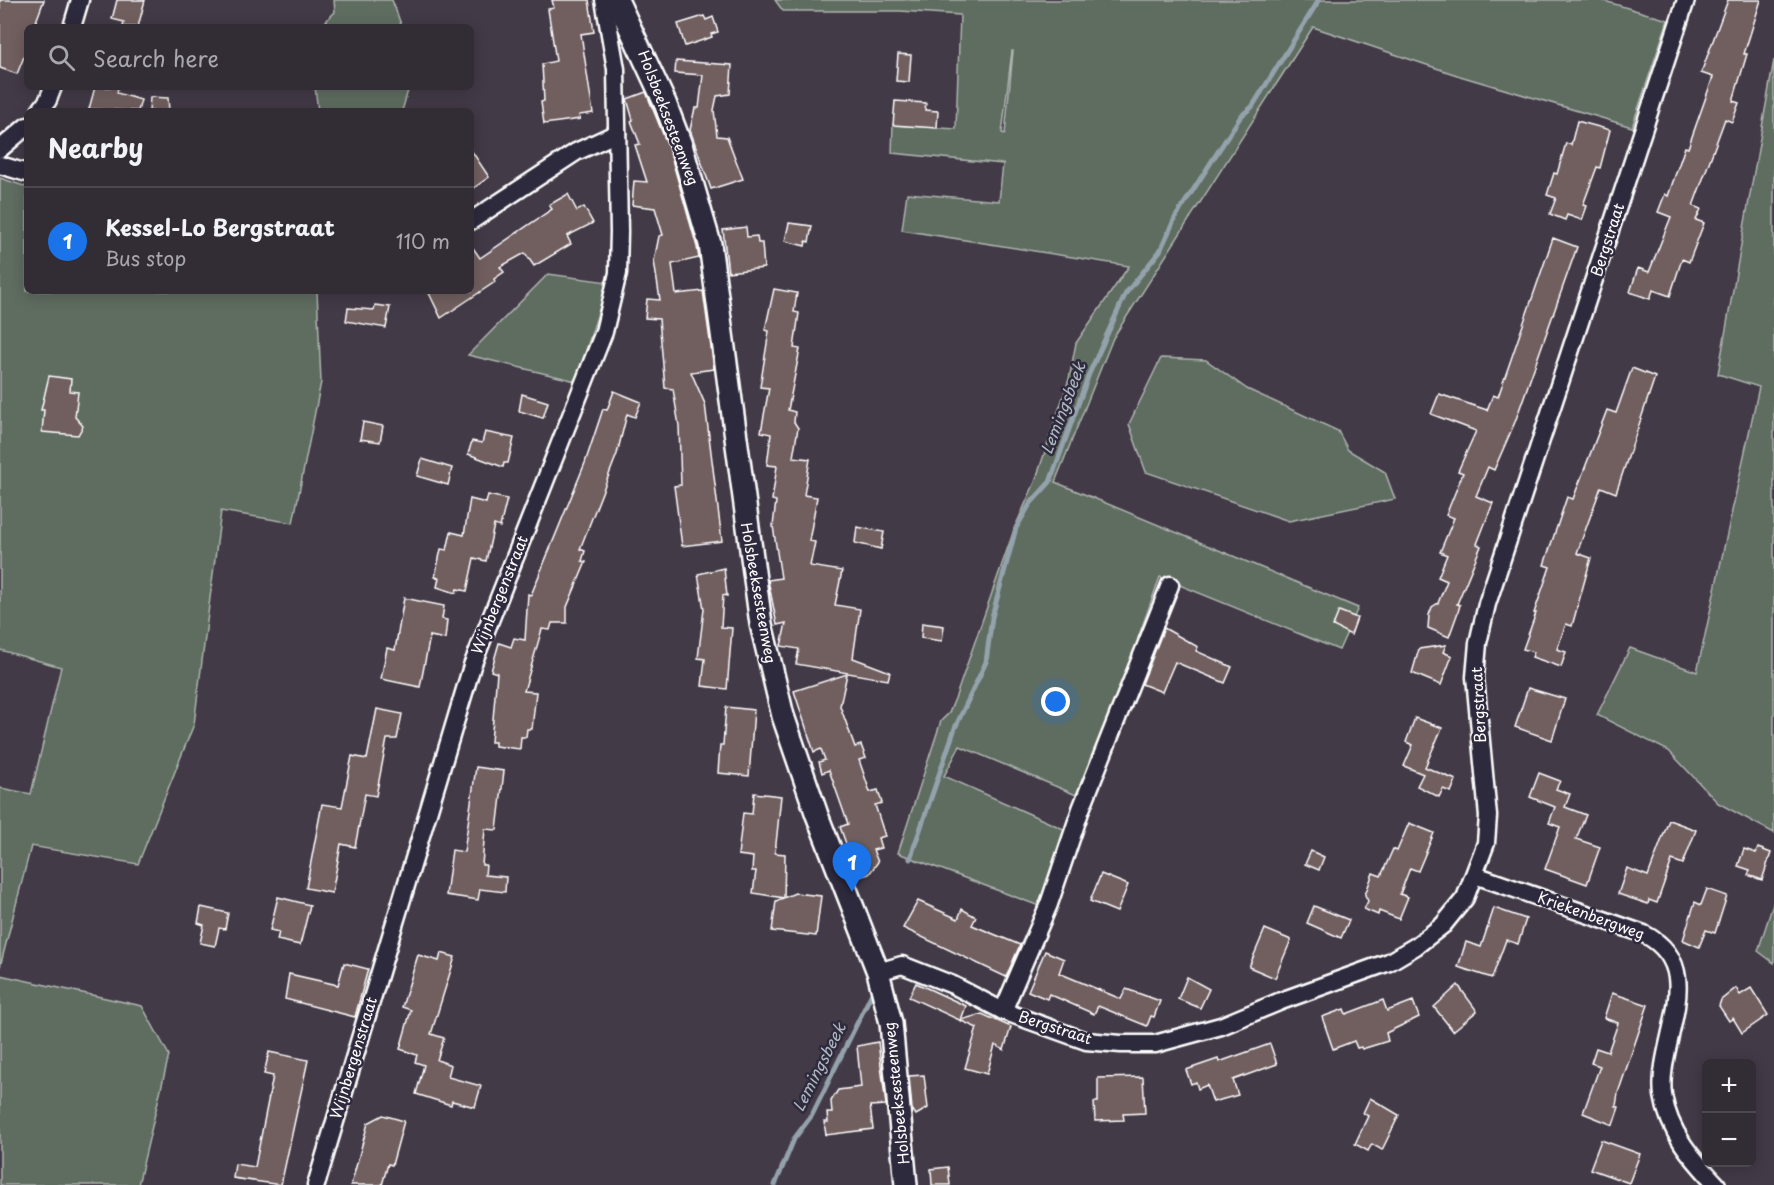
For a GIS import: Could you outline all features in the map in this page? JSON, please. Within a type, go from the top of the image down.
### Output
[{"type":"street","points":[[73,24],[80,0]]},
{"type":"street","name":"Wijnbergenstraat","points":[[316,1185],[472,666],[604,332],[612,304],[618,273],[616,69],[604,0]]},
{"type":"street","name":"Holsbeeksesteenweg","points":[[617,0],[640,44],[681,145],[710,244],[761,624],[783,716],[817,815],[878,972],[891,1023],[906,1185]]},
{"type":"street","name":"Bergstraat","points":[[878,972],[902,965],[953,985],[1003,1011],[1086,1041],[1155,1044],[1221,1026],[1281,1000],[1389,962],[1416,946],[1443,925],[1464,898],[1486,843],[1488,816],[1475,677],[1478,643],[1484,614],[1686,0]]},
{"type":"street","points":[[616,69],[625,53],[640,44]]},
{"type":"street","points":[[42,108],[51,90]]},
{"type":"street","points":[[0,149],[24,129]]},
{"type":"street","points":[[474,219],[576,152],[616,133]]},
{"type":"street","points":[[0,165],[24,172]]},
{"type":"street","name":"Bergstraat","points":[[1003,1011],[1049,904],[1081,809],[1170,585]]},
{"type":"street","name":"Kriekenbergweg","points":[[1475,875],[1644,934],[1655,940],[1672,959],[1677,969],[1678,992],[1662,1078],[1666,1108],[1670,1123],[1688,1154],[1717,1185]]},
{"type":"green space","points":[[334,0],[392,0],[401,24],[323,24],[335,12]]},
{"type":"green space","points":[[775,0],[1601,0],[1668,20],[1632,127],[1460,76],[1313,27],[1113,338],[1055,482],[1358,608],[1339,650],[1160,577],[1138,638],[1143,641],[1081,797],[960,746],[944,776],[1068,831],[1042,907],[898,853],[941,721],[949,713],[956,696],[1015,527],[1035,482],[1069,379],[1076,343],[1129,266],[902,230],[907,193],[999,201],[1003,164],[892,153],[893,125],[956,129],[960,15],[900,11],[783,11]],"holes":[[[1013,51],[1005,134],[1002,133]]]},
{"type":"green space","points":[[1774,60],[1774,833],[1718,803],[1669,751],[1597,715],[1630,648],[1697,672],[1759,387],[1718,374]]},
{"type":"green space","points":[[315,90],[408,90],[403,108],[318,108]]},
{"type":"green space","points":[[0,178],[24,186],[24,294],[317,294],[321,382],[293,523],[221,511],[194,724],[138,864],[31,846],[0,967],[0,788],[31,794],[61,667],[0,650]]},
{"type":"green space","points":[[548,274],[608,282],[576,381],[468,355]]},
{"type":"green space","points":[[1161,358],[1206,360],[1247,389],[1338,431],[1348,450],[1385,472],[1395,499],[1289,521],[1146,472],[1129,424]]},
{"type":"green space","points":[[1774,901],[1774,963],[1758,951]]},
{"type":"green space","points":[[0,975],[142,1006],[169,1055],[138,1185],[0,1185]]},
{"type":"building","points":[[0,0],[44,0],[35,24],[24,24],[24,56],[17,74],[0,68]]},
{"type":"building","points":[[117,0],[145,0],[139,24],[124,24],[124,22],[112,19]]},
{"type":"building","points":[[552,0],[589,0],[594,32],[581,34],[593,113],[579,115],[580,119],[544,124],[541,102],[544,101],[542,64],[556,61],[548,9],[554,8]]},
{"type":"building","points":[[1728,0],[1761,0],[1744,54],[1747,54],[1733,101],[1739,103],[1732,122],[1725,119],[1693,206],[1701,209],[1696,220],[1704,223],[1689,262],[1682,259],[1670,296],[1653,290],[1650,299],[1630,292],[1638,268],[1649,272],[1671,217],[1658,212],[1665,194],[1668,196],[1685,147],[1688,148],[1713,77],[1701,73]]},
{"type":"building","points":[[704,16],[706,20],[713,17],[718,32],[711,34],[712,37],[685,46],[678,24]]},
{"type":"building","points":[[898,54],[911,55],[909,82],[896,81]]},
{"type":"building","points":[[676,61],[732,65],[730,94],[717,96],[714,110],[717,136],[727,137],[743,179],[711,189],[690,130],[695,108],[699,108],[703,75],[675,73]]},
{"type":"building","points":[[94,90],[118,90],[117,93],[141,100],[139,108],[89,108]]},
{"type":"building","points":[[646,92],[669,149],[699,258],[672,264],[676,294],[703,291],[714,369],[691,372],[705,404],[722,541],[682,546],[674,486],[681,485],[679,426],[673,389],[665,388],[659,319],[645,318],[647,299],[660,300],[654,261],[659,236],[663,235],[655,208],[632,205],[634,181],[647,182],[635,145],[640,144],[631,121],[633,120],[627,99]]},
{"type":"building","points":[[150,97],[168,98],[169,108],[149,108]]},
{"type":"building","points":[[895,101],[926,103],[925,110],[938,111],[937,128],[893,125]]},
{"type":"building","points":[[1577,121],[1610,130],[1600,168],[1597,167],[1583,205],[1587,206],[1582,220],[1567,215],[1565,220],[1550,214],[1556,198],[1547,195],[1554,173],[1557,174],[1566,143],[1571,145]]},
{"type":"building","points":[[474,154],[489,177],[474,188]]},
{"type":"building","points":[[568,194],[577,211],[584,207],[593,223],[567,236],[571,244],[534,266],[525,253],[500,267],[504,272],[494,279],[495,282],[441,318],[429,294],[474,294],[474,249],[480,258],[552,209],[549,205]]},
{"type":"building","points":[[789,223],[812,226],[809,242],[806,241],[805,246],[785,241]]},
{"type":"building","points":[[746,227],[747,237],[757,236],[758,243],[762,243],[764,268],[728,272],[723,230]]},
{"type":"building","points":[[1553,238],[1577,247],[1515,422],[1494,470],[1488,467],[1476,496],[1493,503],[1477,544],[1481,546],[1457,604],[1460,605],[1449,637],[1428,628],[1429,615],[1432,607],[1438,603],[1447,581],[1438,577],[1447,555],[1440,552],[1454,518],[1446,515],[1463,473],[1458,471],[1476,431],[1431,414],[1439,394],[1487,410],[1493,395],[1498,397]]},
{"type":"building","points":[[774,289],[797,293],[794,312],[799,313],[794,348],[800,349],[788,410],[795,412],[794,422],[798,428],[793,457],[810,459],[804,495],[817,497],[809,541],[815,542],[810,566],[842,571],[835,605],[860,609],[853,658],[890,672],[888,680],[796,664],[799,649],[781,646],[786,623],[777,625],[768,580],[781,578],[773,526],[776,501],[772,500],[777,466],[767,465],[771,434],[761,432],[769,388],[760,387],[769,331],[765,330]]},
{"type":"building","points":[[375,305],[390,307],[386,328],[346,321],[348,308],[374,310]]},
{"type":"building","points":[[1632,368],[1655,377],[1616,493],[1601,487],[1577,553],[1591,558],[1572,626],[1566,624],[1557,649],[1566,652],[1561,667],[1532,657],[1534,652],[1523,649],[1550,567],[1544,565],[1567,497],[1573,499],[1607,410],[1616,413]]},
{"type":"building","points":[[49,376],[71,379],[70,391],[78,392],[75,417],[83,426],[78,435],[42,432],[44,410],[41,410]]},
{"type":"building","points":[[614,391],[641,402],[635,417],[627,414],[617,454],[580,549],[585,551],[582,561],[586,562],[567,607],[567,623],[552,623],[550,630],[542,629],[524,691],[536,692],[532,729],[527,729],[526,737],[521,737],[520,749],[495,746],[495,742],[491,742],[497,673],[491,671],[499,643],[511,647],[514,638],[525,640],[528,594],[531,595],[585,463],[603,409],[607,410]]},
{"type":"building","points":[[522,394],[548,402],[543,418],[519,411]]},
{"type":"building","points":[[363,422],[383,426],[380,442],[360,439]]},
{"type":"building","points":[[485,432],[514,438],[508,463],[504,463],[503,467],[468,454],[472,441],[482,443]]},
{"type":"building","points":[[422,459],[452,468],[448,485],[417,476]]},
{"type":"building","points":[[488,495],[507,499],[500,527],[494,525],[486,561],[474,558],[467,591],[457,589],[456,593],[437,587],[439,578],[435,577],[441,549],[447,550],[451,532],[464,535],[470,499],[486,503]]},
{"type":"building","points":[[857,527],[884,532],[881,549],[855,543]]},
{"type":"building","points":[[724,568],[727,596],[723,595],[721,627],[732,628],[727,689],[702,686],[705,659],[698,658],[704,609],[698,574]]},
{"type":"building","points":[[404,598],[444,606],[442,619],[447,620],[445,639],[430,636],[420,687],[381,679],[387,648],[395,650]]},
{"type":"building","points":[[1339,611],[1357,618],[1351,635],[1333,626]]},
{"type":"building","points":[[922,623],[944,626],[942,641],[921,638]]},
{"type":"building","points":[[1164,628],[1198,647],[1196,651],[1232,667],[1225,683],[1175,662],[1162,692],[1142,684]]},
{"type":"building","points":[[1446,645],[1443,652],[1452,656],[1441,685],[1412,673],[1419,649]]},
{"type":"building","points":[[847,674],[840,706],[855,747],[861,745],[866,758],[859,760],[870,792],[878,790],[882,803],[875,805],[885,836],[878,838],[881,848],[873,850],[878,862],[869,874],[858,877],[840,827],[848,824],[829,770],[822,773],[819,762],[825,760],[821,749],[814,752],[794,691]]},
{"type":"building","points":[[1528,688],[1565,699],[1552,740],[1515,727]]},
{"type":"building","points":[[726,707],[754,710],[749,776],[718,773]]},
{"type":"building","points":[[377,709],[402,714],[397,739],[387,739],[376,796],[365,794],[355,847],[341,844],[332,893],[306,888],[322,804],[342,807],[352,756],[367,759]]},
{"type":"building","points":[[1415,718],[1442,728],[1425,767],[1456,780],[1451,792],[1443,789],[1439,797],[1417,786],[1423,774],[1404,766],[1413,745],[1406,742]]},
{"type":"building","points":[[476,767],[504,771],[497,830],[485,829],[482,865],[486,865],[485,875],[506,877],[505,892],[480,889],[478,900],[446,895],[452,850],[464,852]]},
{"type":"building","points":[[1539,773],[1560,781],[1556,789],[1570,794],[1565,807],[1586,815],[1576,839],[1600,847],[1587,884],[1545,869],[1560,827],[1549,823],[1555,807],[1530,797]]},
{"type":"building","points":[[754,793],[781,796],[775,853],[785,854],[784,898],[753,893],[756,871],[752,871],[753,857],[738,855],[743,813],[752,814]]},
{"type":"building","points":[[1669,820],[1696,830],[1683,864],[1672,860],[1657,903],[1649,900],[1648,904],[1618,894],[1627,868],[1648,876]]},
{"type":"building","points":[[1409,823],[1434,833],[1418,871],[1410,868],[1400,894],[1408,897],[1399,919],[1379,911],[1378,915],[1364,909],[1368,901],[1365,895],[1373,873],[1381,876],[1393,849],[1397,851]]},
{"type":"building","points":[[1758,848],[1771,853],[1762,880],[1748,875],[1750,870],[1738,866],[1744,849],[1756,853]]},
{"type":"building","points":[[1311,851],[1324,857],[1319,870],[1305,864]]},
{"type":"building","points":[[1101,874],[1128,885],[1117,912],[1090,901]]},
{"type":"building","points":[[1707,889],[1727,896],[1715,933],[1706,930],[1699,947],[1683,940],[1695,902],[1701,905]]},
{"type":"building","points":[[795,893],[821,896],[816,936],[772,931],[776,901]]},
{"type":"building","points":[[278,897],[310,905],[300,945],[277,940],[279,932],[270,930]]},
{"type":"building","points":[[918,901],[958,919],[962,909],[976,917],[972,925],[1020,945],[1006,977],[903,928]]},
{"type":"building","points":[[1314,906],[1349,920],[1341,938],[1307,923]]},
{"type":"building","points":[[201,907],[228,913],[225,929],[219,928],[215,946],[200,943],[204,925],[198,923]]},
{"type":"building","points":[[1494,908],[1526,919],[1518,944],[1506,940],[1492,978],[1458,967],[1466,942],[1481,947]]},
{"type":"building","points":[[1265,929],[1291,940],[1275,978],[1249,967]]},
{"type":"building","points":[[1045,951],[1064,959],[1059,973],[1121,999],[1126,989],[1160,1001],[1154,1017],[1151,1016],[1147,1026],[1098,1006],[1094,1014],[1049,994],[1047,999],[1028,991]]},
{"type":"building","points":[[441,953],[455,957],[431,1034],[444,1038],[437,1060],[451,1065],[448,1077],[481,1086],[475,1107],[452,1101],[451,1105],[416,1094],[424,1065],[415,1062],[417,1055],[400,1049],[411,1010],[402,1007],[418,955],[439,961]]},
{"type":"building","points":[[344,963],[368,969],[355,1017],[285,999],[289,974],[338,985]]},
{"type":"building","points":[[1187,977],[1209,989],[1200,1008],[1178,999]]},
{"type":"building","points":[[916,983],[966,1006],[961,1020],[982,1014],[1011,1027],[1004,1050],[995,1045],[987,1074],[965,1068],[977,1028],[909,997]]},
{"type":"building","points":[[1458,985],[1477,1011],[1453,1031],[1434,1007]]},
{"type":"building","points":[[1736,988],[1740,995],[1751,988],[1768,1015],[1742,1033],[1733,1018],[1729,1021],[1719,1006],[1721,1000]]},
{"type":"building","points":[[1612,993],[1648,1005],[1618,1093],[1616,1106],[1619,1107],[1613,1125],[1583,1113],[1600,1066],[1591,1063],[1596,1048],[1608,1052],[1618,1023],[1604,1018]]},
{"type":"building","points":[[1383,1000],[1387,1011],[1413,1001],[1419,1017],[1386,1033],[1388,1041],[1362,1049],[1357,1048],[1354,1041],[1333,1049],[1322,1017],[1344,1009],[1346,1014]]},
{"type":"building","points":[[878,1042],[886,1105],[870,1106],[873,1129],[826,1135],[824,1122],[828,1122],[827,1113],[832,1113],[831,1101],[838,1090],[861,1087],[857,1046]]},
{"type":"building","points":[[1270,1044],[1277,1064],[1233,1080],[1238,1095],[1213,1102],[1207,1085],[1198,1089],[1196,1082],[1191,1084],[1186,1070],[1218,1059],[1219,1062]]},
{"type":"building","points":[[269,1052],[308,1060],[281,1185],[233,1178],[235,1164],[255,1167],[273,1076],[264,1074]]},
{"type":"building","points":[[924,1075],[928,1108],[916,1115],[912,1109],[909,1076]]},
{"type":"building","points":[[1143,1077],[1145,1113],[1123,1114],[1124,1120],[1095,1121],[1094,1102],[1098,1102],[1098,1078]]},
{"type":"building","points":[[1370,1098],[1399,1115],[1382,1150],[1372,1144],[1368,1151],[1355,1144],[1368,1116],[1363,1113]]},
{"type":"building","points":[[383,1115],[404,1121],[392,1165],[388,1164],[382,1185],[351,1185],[368,1123]]},
{"type":"building","points":[[1601,1140],[1640,1154],[1629,1183],[1590,1169]]},
{"type":"building","points":[[948,1167],[950,1185],[932,1185],[931,1169]]},
{"type":"waterway","name":"Lemingsbeek","points":[[910,859],[955,728],[986,662],[992,617],[1016,528],[1030,504],[1050,482],[1089,374],[1126,293],[1160,251],[1175,218],[1241,116],[1252,107],[1319,0]]},
{"type":"waterway","name":"Lemingsbeek","points":[[775,1185],[794,1139],[812,1115],[872,993]]},
{"type":"place","name":"Kessel-Lo Bergstraat","points":[[852,892]]}]
